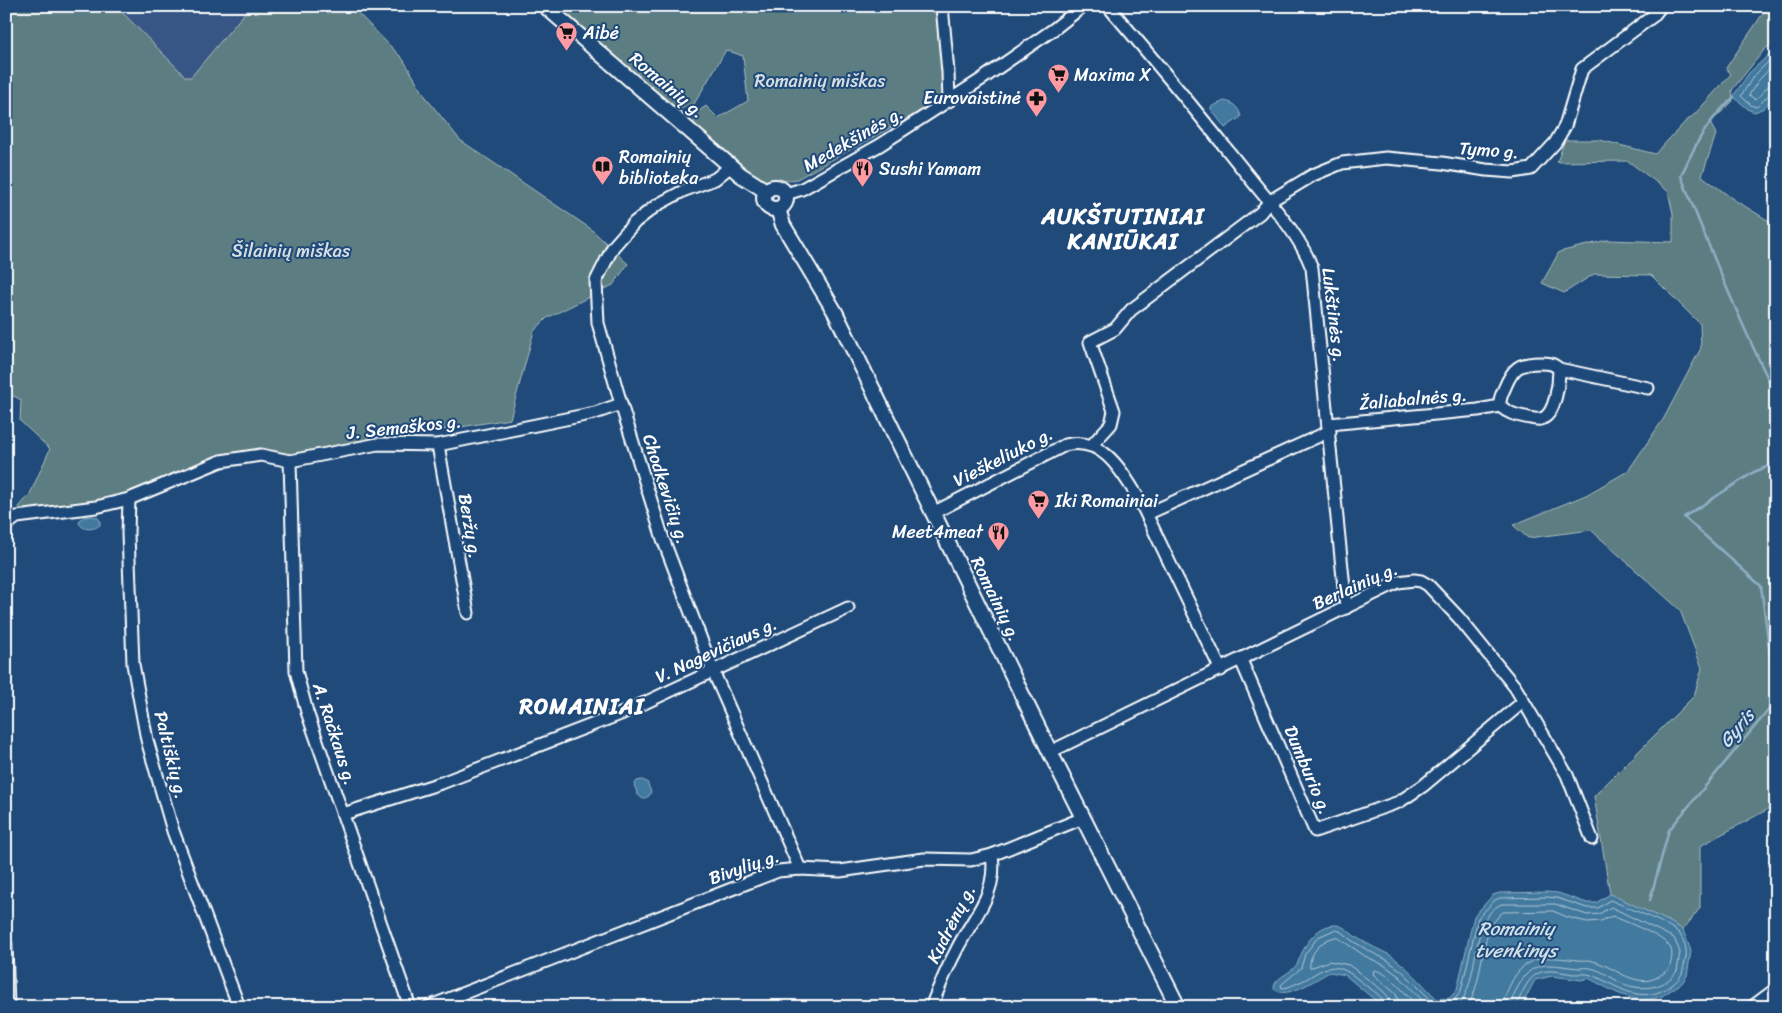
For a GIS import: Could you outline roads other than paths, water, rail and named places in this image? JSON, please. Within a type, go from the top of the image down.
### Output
[{"type":"main road","name":"Romainių g.","points":[[545,6],[731,166],[766,191]]},
{"type":"main road","points":[[773,187],[784,190],[786,194],[786,202],[781,208],[770,208],[765,202],[764,194],[773,187]]},
{"type":"main road","name":"Romainių g.","points":[[778,209],[783,225],[835,312],[1050,752],[1178,1007]]},
{"type":"street","points":[[942,6],[948,64],[949,101]]},
{"type":"street","name":"Medekšinės g.","points":[[786,194],[802,189],[880,145],[949,101],[1083,6]]},
{"type":"street","name":"Lukštinės g.","points":[[1108,6],[1270,201],[1307,255],[1312,268],[1346,608]]},
{"type":"street","name":"Tymo g.","points":[[1270,201],[1313,175],[1342,163],[1386,158],[1486,170],[1513,172],[1531,169],[1555,143],[1565,126],[1582,69],[1653,16],[1661,6]]},
{"type":"street","name":"Chodkevičių g.","points":[[731,166],[715,179],[685,190],[657,205],[641,217],[613,247],[596,281],[598,323],[662,539],[713,671],[800,869]]},
{"type":"street","points":[[1221,670],[1147,514],[1124,476],[1102,451],[1092,445],[1111,424],[1114,411],[1090,342],[1116,329],[1131,310],[1260,213],[1270,201]]},
{"type":"street","points":[[1559,369],[1559,382],[1555,401],[1546,416],[1541,419],[1534,419],[1510,414],[1500,406],[1500,399],[1511,373],[1518,367],[1529,363],[1549,363],[1559,369],[1648,388]]},
{"type":"street","name":"J. Semaškos g.","points":[[6,525],[17,517],[96,507],[129,499],[220,461],[261,455],[290,461],[378,444],[438,445],[595,413],[621,404]]},
{"type":"street","name":"Žaliabalnės g.","points":[[1329,428],[1500,406]]},
{"type":"street","points":[[1147,514],[1329,428]]},
{"type":"street","name":"Vieškeliuko g.","points":[[933,513],[1065,445],[1078,442],[1092,445]]},
{"type":"street","name":"Beržų g.","points":[[438,445],[468,613]]},
{"type":"street","name":"A. Račkaus g.","points":[[290,461],[296,671],[307,712],[410,1007]]},
{"type":"street","name":"Paltiškių g.","points":[[129,499],[128,534],[133,664],[147,740],[173,831],[239,1007]]},
{"type":"street","name":"Berlainių g.","points":[[1050,752],[1398,582],[1421,581],[1428,585],[1459,618],[1515,687],[1567,775],[1592,839]]},
{"type":"street","name":"V. Nagevičiaus g.","points":[[344,814],[444,782],[623,713],[848,608]]},
{"type":"street","name":"Dumburio g.","points":[[1241,660],[1315,831],[1399,802],[1422,786],[1523,702]]},
{"type":"street","name":"Bivylių g.","points":[[428,1007],[778,871],[800,869],[840,871],[924,859],[971,860],[992,855],[1083,818]]},
{"type":"street","name":"Kudrėnų g.","points":[[931,1007],[959,945],[983,908],[994,866],[992,855]]},
{"type":"street","points":[[6,944],[8,1007]]},
{"type":"street","points":[[1752,1007],[1776,989]]},
{"type":"water","points":[[1776,48],[1776,94],[1764,108],[1755,112],[1749,110],[1734,95],[1749,73]]},
{"type":"water","points":[[1224,101],[1236,106],[1241,117],[1225,128],[1211,109],[1211,107]]},
{"type":"water","points":[[92,516],[100,520],[100,525],[89,529],[81,526],[80,520],[84,517]]},
{"type":"water","points":[[637,781],[647,782],[651,792],[649,796],[643,799],[638,795],[634,785]]},
{"type":"water","name":"Romainių tvenkinys","points":[[1499,893],[1558,893],[1587,903],[1596,903],[1610,894],[1670,922],[1683,930],[1691,951],[1687,976],[1682,983],[1662,996],[1637,1000],[1617,993],[1588,978],[1581,980],[1552,976],[1535,980],[1521,1007],[1383,1007],[1345,975],[1330,972],[1294,990],[1280,992],[1274,989],[1277,981],[1296,966],[1312,937],[1323,928],[1337,925],[1397,960],[1437,999],[1450,998],[1457,989],[1474,916],[1493,895]]},
{"type":"waterway","points":[[1734,97],[1709,124],[1681,176],[1726,286],[1776,395]]},
{"type":"waterway","name":"Gyris","points":[[1650,900],[1669,830],[1776,701],[1761,586],[1684,517],[1754,472],[1776,463]]},
{"type":"place","name":"Aibė","points":[[567,52]]},
{"type":"place","name":"Maxima X","points":[[1058,94]]},
{"type":"place","name":"Eurovaistinė","points":[[1037,117]]},
{"type":"place","name":"Romainių biblioteka","points":[[603,186]]},
{"type":"place","name":"Sushi Yamam","points":[[863,188]]},
{"type":"place","name":"Iki Romainiai","points":[[1039,520]]},
{"type":"place","name":"Meet4meat","points":[[999,551]]},
{"type":"district","name":"AUKŠTUTINIAI KANIŪKAI","points":[[1123,229]]},
{"type":"district","name":"ROMAINIAI","points":[[582,706]]},
{"type":"park label","name":"Romainių miškas","points":[[820,81]]},
{"type":"park label","name":"Šilainių miškas","points":[[291,251]]}]
